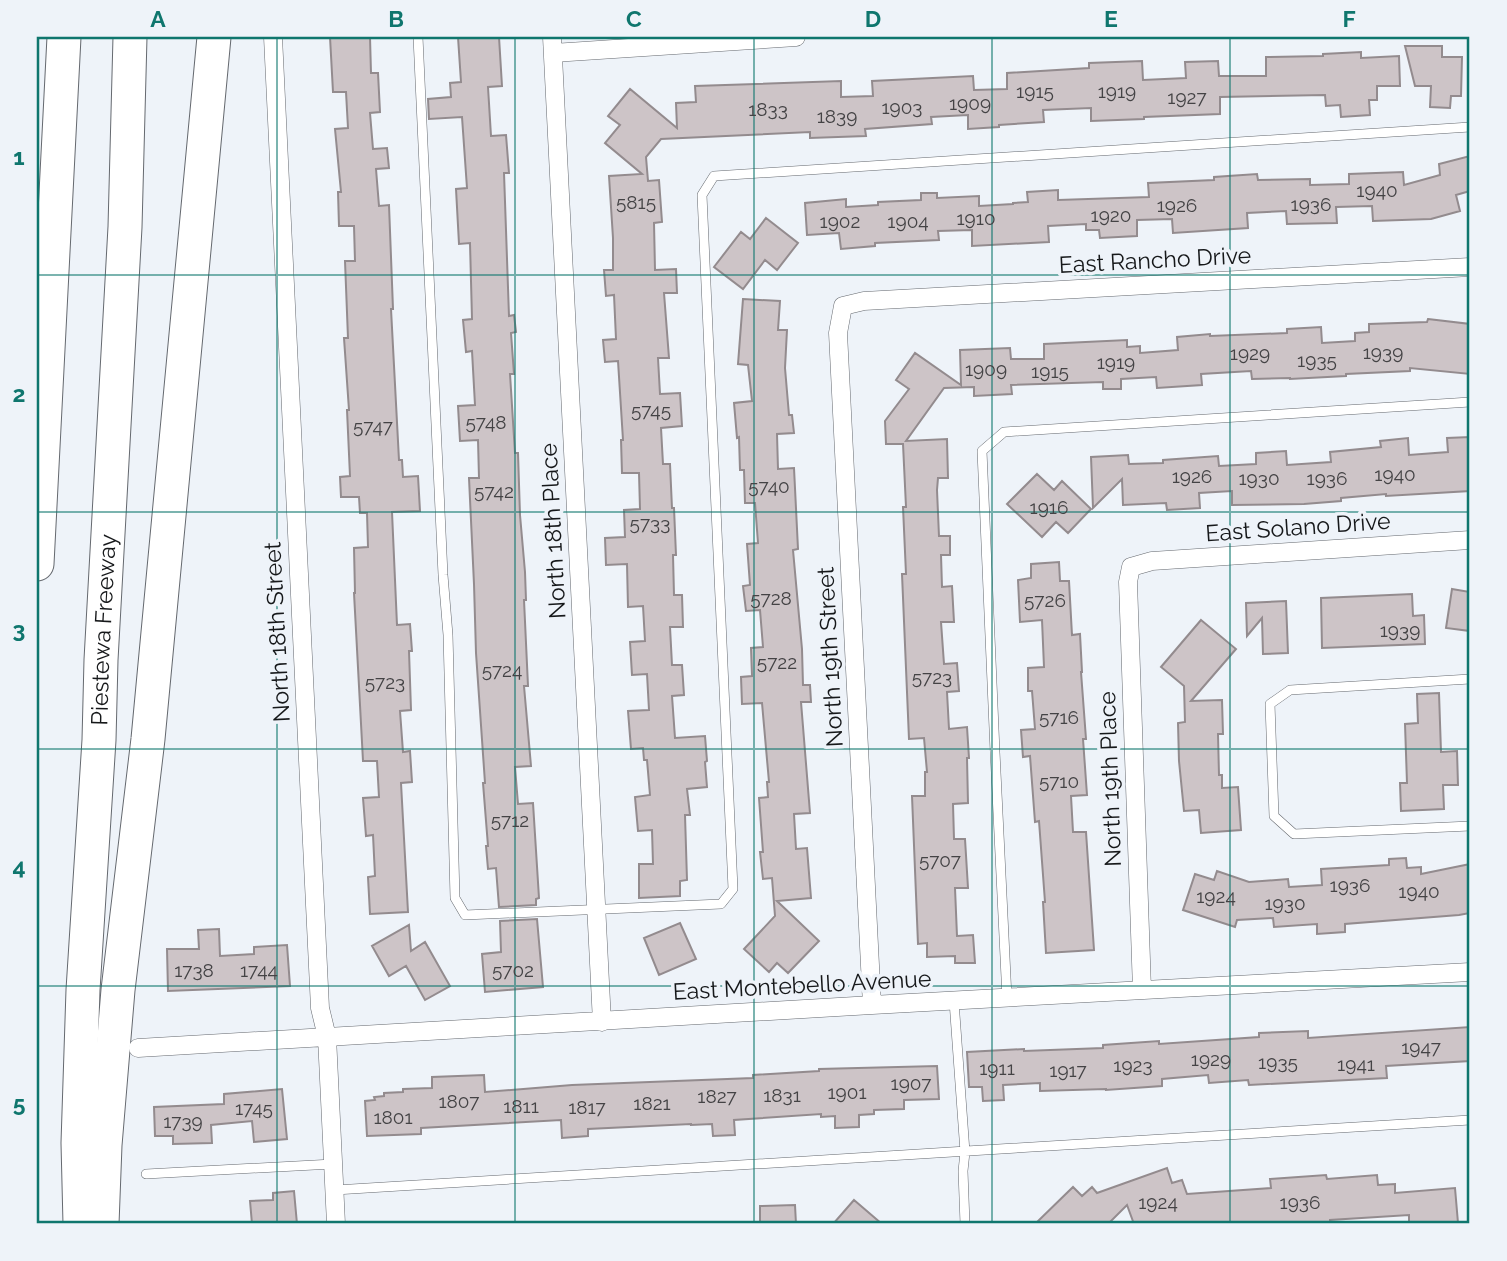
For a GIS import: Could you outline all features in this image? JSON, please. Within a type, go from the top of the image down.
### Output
[{"type":"highway","points":[[37,564],[64,37]]},
{"type":"highway","name":"Piestewa Freeway","points":[[80,1224],[78,1143],[83,990],[99,740],[125,227],[130,37]]},
{"type":"highway","points":[[102,1224],[105,1144],[118,990],[151,711],[214,37]]},
{"type":"street","name":"North 18th Street","points":[[273,37],[320,1008],[327,1037],[336,1224]]},
{"type":"street","points":[[552,45],[796,37]]},
{"type":"street","name":"North 18th Place","points":[[552,45],[602,1022]]},
{"type":"street","name":"East Rancho Drive","points":[[843,306],[864,301],[1470,267]]},
{"type":"street","name":"North 19th Street","points":[[843,306],[838,333],[872,1005]]},
{"type":"street","name":"East Solano Drive","points":[[1130,567],[1152,561],[1470,540]]},
{"type":"street","name":"North 19th Place","points":[[1130,567],[1128,582],[1142,990]]},
{"type":"street","name":"East Montebello Avenue","points":[[138,1048],[1470,972]]},
{"type":"lane","points":[[418,37],[448,635],[456,898],[464,915],[721,904],[733,889],[702,195],[714,176],[1470,127]]},
{"type":"lane","points":[[1007,998],[982,451],[1004,432],[1470,402]]},
{"type":"lane","points":[[1470,679],[1290,690],[1270,704],[1274,816],[1294,834],[1470,826]]},
{"type":"lane","points":[[954,1001],[965,1152],[965,1224]]},
{"type":"lane","points":[[335,1190],[1470,1120]]},
{"type":"lane","points":[[146,1174],[334,1164]]},
{"type":"building","points":[[330,37],[370,37],[371,73],[378,73],[380,112],[370,113],[373,149],[387,148],[389,168],[376,169],[379,206],[389,205],[399,460],[402,460],[403,477],[418,476],[420,511],[392,512],[397,625],[410,624],[412,651],[409,651],[411,710],[400,711],[403,752],[410,751],[412,782],[401,783],[408,912],[370,914],[368,877],[375,876],[373,835],[366,836],[363,798],[379,797],[377,761],[363,761],[354,593],[354,548],[368,547],[367,513],[360,513],[359,497],[341,497],[340,477],[350,476],[344,338],[348,338],[345,261],[355,261],[354,226],[339,226],[338,192],[341,192],[335,129],[348,128],[346,92],[333,92]]},
{"type":"building","points":[[458,37],[499,37],[502,86],[488,87],[491,136],[506,135],[509,173],[504,173],[509,316],[514,315],[516,332],[511,333],[514,374],[510,374],[525,572],[528,686],[524,686],[531,766],[515,767],[518,804],[533,803],[539,898],[536,899],[536,905],[499,907],[496,868],[488,869],[469,478],[479,478],[478,440],[460,441],[458,406],[475,405],[472,351],[466,352],[463,320],[472,319],[470,243],[459,244],[456,189],[467,188],[462,117],[429,119],[428,99],[451,97],[450,83],[461,82]]},
{"type":"building","points":[[1405,46],[1442,46],[1442,57],[1462,57],[1461,96],[1451,96],[1450,108],[1430,107],[1431,86],[1415,86]]},
{"type":"building","points":[[1361,52],[1361,58],[1399,56],[1400,86],[1377,86],[1377,100],[1369,100],[1370,115],[1341,117],[1340,105],[1326,106],[1325,95],[1220,97],[1220,114],[1091,121],[1091,108],[1043,110],[1044,122],[999,127],[968,129],[968,115],[931,117],[932,124],[865,129],[866,136],[810,138],[810,132],[661,139],[646,157],[648,181],[659,180],[662,222],[654,223],[655,270],[676,269],[677,293],[664,293],[669,358],[658,358],[660,394],[680,393],[682,426],[661,428],[663,464],[670,464],[674,508],[674,595],[682,595],[683,627],[670,627],[672,665],[682,665],[684,695],[672,696],[675,738],[705,736],[707,787],[687,789],[690,815],[685,815],[687,880],[680,881],[680,896],[639,898],[639,864],[653,864],[652,830],[638,831],[635,797],[650,795],[647,760],[644,760],[643,748],[631,749],[628,711],[649,710],[647,674],[632,675],[630,642],[645,641],[643,606],[628,607],[627,564],[606,565],[605,538],[625,537],[624,510],[640,509],[639,473],[622,473],[623,440],[618,361],[605,362],[603,340],[616,339],[614,295],[606,296],[604,270],[613,270],[609,176],[642,174],[605,143],[620,125],[608,116],[630,89],[677,128],[676,103],[696,102],[695,86],[841,81],[841,97],[873,96],[872,81],[973,76],[974,90],[1007,89],[1007,73],[1089,68],[1089,63],[1142,61],[1143,80],[1186,78],[1185,62],[1218,61],[1219,76],[1266,76],[1266,57]]},
{"type":"building","points":[[1470,156],[1470,191],[1456,195],[1460,211],[1431,219],[1373,221],[1372,206],[1336,207],[1337,223],[1287,224],[1286,211],[1247,213],[1248,228],[1173,233],[1172,219],[1137,220],[1137,236],[1100,238],[1099,230],[1086,230],[1086,224],[1048,226],[1049,242],[972,246],[972,230],[938,231],[939,240],[875,243],[875,246],[841,249],[839,233],[807,235],[805,203],[846,199],[846,207],[878,205],[878,202],[921,200],[921,193],[937,193],[937,198],[979,196],[979,206],[1028,202],[1027,192],[1058,190],[1058,200],[1149,197],[1148,183],[1214,180],[1214,177],[1257,174],[1258,180],[1310,179],[1310,185],[1349,184],[1349,174],[1403,172],[1404,185],[1440,175],[1439,164]]},
{"type":"building","points":[[766,218],[798,243],[777,270],[765,260],[743,289],[714,267],[741,232],[750,239]]},
{"type":"building","points":[[743,299],[780,301],[778,330],[787,330],[785,368],[789,415],[792,415],[794,433],[777,434],[778,469],[794,468],[798,549],[793,550],[803,685],[810,685],[811,702],[801,702],[810,813],[794,814],[796,849],[807,848],[811,898],[777,901],[819,941],[788,973],[777,963],[769,972],[744,949],[775,916],[772,878],[763,879],[760,852],[763,852],[759,798],[768,797],[769,782],[762,703],[742,704],[741,677],[752,676],[751,648],[763,647],[760,610],[746,611],[743,586],[750,585],[747,544],[758,543],[755,503],[745,503],[744,470],[740,470],[734,403],[752,401],[748,365],[738,364]]},
{"type":"building","points":[[1428,319],[1470,324],[1470,374],[1410,368],[1410,371],[1346,376],[1252,379],[1251,371],[1201,374],[1202,385],[1157,388],[1156,377],[1121,379],[1121,389],[1103,389],[1103,382],[1011,385],[1012,394],[974,396],[974,387],[944,388],[906,441],[947,439],[948,478],[938,478],[937,490],[939,536],[950,536],[950,555],[941,555],[942,587],[952,586],[954,622],[941,622],[944,664],[957,663],[959,691],[947,692],[949,729],[967,727],[969,758],[968,803],[953,804],[954,839],[965,839],[968,888],[955,888],[957,936],[973,935],[975,963],[955,963],[955,956],[927,957],[927,943],[918,944],[912,796],[925,796],[927,772],[924,738],[909,739],[902,574],[906,574],[903,444],[886,444],[885,421],[909,389],[896,380],[915,353],[961,385],[960,350],[1010,348],[1011,359],[1044,359],[1044,344],[1127,340],[1127,347],[1140,346],[1140,353],[1178,350],[1177,337],[1287,333],[1287,329],[1321,327],[1322,343],[1355,341],[1355,333],[1369,332],[1369,324],[1427,322]]},
{"type":"building","points":[[1470,437],[1470,491],[1386,494],[1304,504],[1232,505],[1232,491],[1199,493],[1200,508],[1167,510],[1166,503],[1123,505],[1122,479],[1093,508],[1091,457],[1128,455],[1129,464],[1218,456],[1219,466],[1256,464],[1256,453],[1286,451],[1287,465],[1331,462],[1330,452],[1381,447],[1380,441],[1408,438],[1409,455],[1448,452],[1447,438]]},
{"type":"building","points":[[1037,474],[1054,490],[1062,481],[1091,509],[1068,533],[1056,522],[1042,537],[1007,504]]},
{"type":"building","points":[[1059,562],[1060,581],[1069,581],[1072,635],[1080,634],[1087,795],[1071,796],[1073,832],[1086,832],[1094,950],[1046,953],[1039,821],[1035,822],[1030,756],[1023,757],[1021,730],[1035,729],[1032,691],[1028,691],[1028,668],[1044,667],[1042,620],[1020,622],[1018,580],[1031,578],[1031,564]]},
{"type":"building","points":[[1452,589],[1470,592],[1470,631],[1446,628]]},
{"type":"building","points":[[1412,594],[1413,616],[1424,615],[1425,644],[1322,648],[1321,598]]},
{"type":"building","points":[[1286,601],[1288,653],[1263,654],[1262,618],[1247,636],[1246,603]]},
{"type":"building","points":[[1201,620],[1236,649],[1191,701],[1222,700],[1223,734],[1218,734],[1219,775],[1222,775],[1222,788],[1238,787],[1241,830],[1201,833],[1199,810],[1184,811],[1178,723],[1185,722],[1184,686],[1161,667]]},
{"type":"building","points":[[1439,693],[1441,752],[1457,751],[1458,785],[1443,785],[1444,809],[1401,811],[1400,783],[1407,783],[1405,724],[1418,723],[1417,694]]},
{"type":"building","points":[[1406,858],[1407,868],[1421,867],[1421,874],[1470,864],[1470,913],[1345,924],[1345,932],[1317,934],[1317,924],[1274,927],[1273,918],[1237,920],[1235,927],[1183,910],[1195,874],[1214,880],[1217,871],[1249,882],[1288,879],[1289,887],[1322,885],[1321,869],[1389,865],[1389,859]]},
{"type":"building","points":[[537,919],[543,987],[485,992],[482,954],[501,952],[500,921]]},
{"type":"building","points":[[680,923],[696,959],[659,975],[644,938]]},
{"type":"building","points":[[409,925],[411,951],[425,942],[450,986],[425,1000],[406,966],[389,976],[372,946]]},
{"type":"building","points":[[219,929],[220,956],[254,954],[254,947],[287,945],[290,986],[168,991],[167,949],[199,949],[198,930]]},
{"type":"building","points":[[1470,1027],[1470,1061],[1386,1066],[1387,1078],[1249,1085],[1248,1080],[1209,1083],[1208,1075],[1162,1079],[1162,1086],[1106,1090],[1040,1091],[1040,1083],[1003,1085],[1004,1100],[983,1101],[982,1087],[969,1087],[967,1052],[1103,1048],[1103,1045],[1159,1041],[1159,1044],[1259,1037],[1259,1033],[1308,1031],[1308,1038]]},
{"type":"building","points":[[937,1066],[939,1099],[904,1100],[904,1109],[874,1110],[874,1114],[859,1115],[859,1127],[835,1128],[835,1116],[821,1117],[821,1114],[734,1120],[735,1135],[713,1136],[712,1124],[691,1124],[588,1129],[588,1136],[562,1138],[561,1120],[421,1128],[421,1134],[367,1136],[365,1101],[375,1100],[374,1097],[384,1096],[384,1093],[403,1092],[403,1089],[432,1088],[432,1077],[484,1075],[485,1092],[572,1085],[753,1078],[753,1075],[819,1069]]},
{"type":"building","points":[[282,1089],[287,1139],[254,1142],[252,1121],[211,1125],[212,1143],[173,1144],[173,1136],[155,1136],[154,1107],[224,1104],[224,1094]]},
{"type":"building","points":[[1167,1168],[1172,1183],[1182,1180],[1187,1194],[1271,1188],[1270,1179],[1326,1175],[1327,1179],[1377,1175],[1378,1185],[1395,1184],[1395,1193],[1455,1188],[1458,1223],[1409,1224],[1409,1215],[1330,1220],[1330,1224],[1134,1224],[1127,1205],[1108,1224],[1035,1224],[1073,1187],[1082,1196],[1092,1187],[1097,1193]]},
{"type":"building","points":[[294,1191],[297,1224],[252,1224],[250,1201],[273,1200],[273,1193]]},
{"type":"building","points":[[854,1200],[882,1224],[833,1224]]},
{"type":"building","points":[[795,1205],[796,1224],[760,1224],[760,1206]]}]
